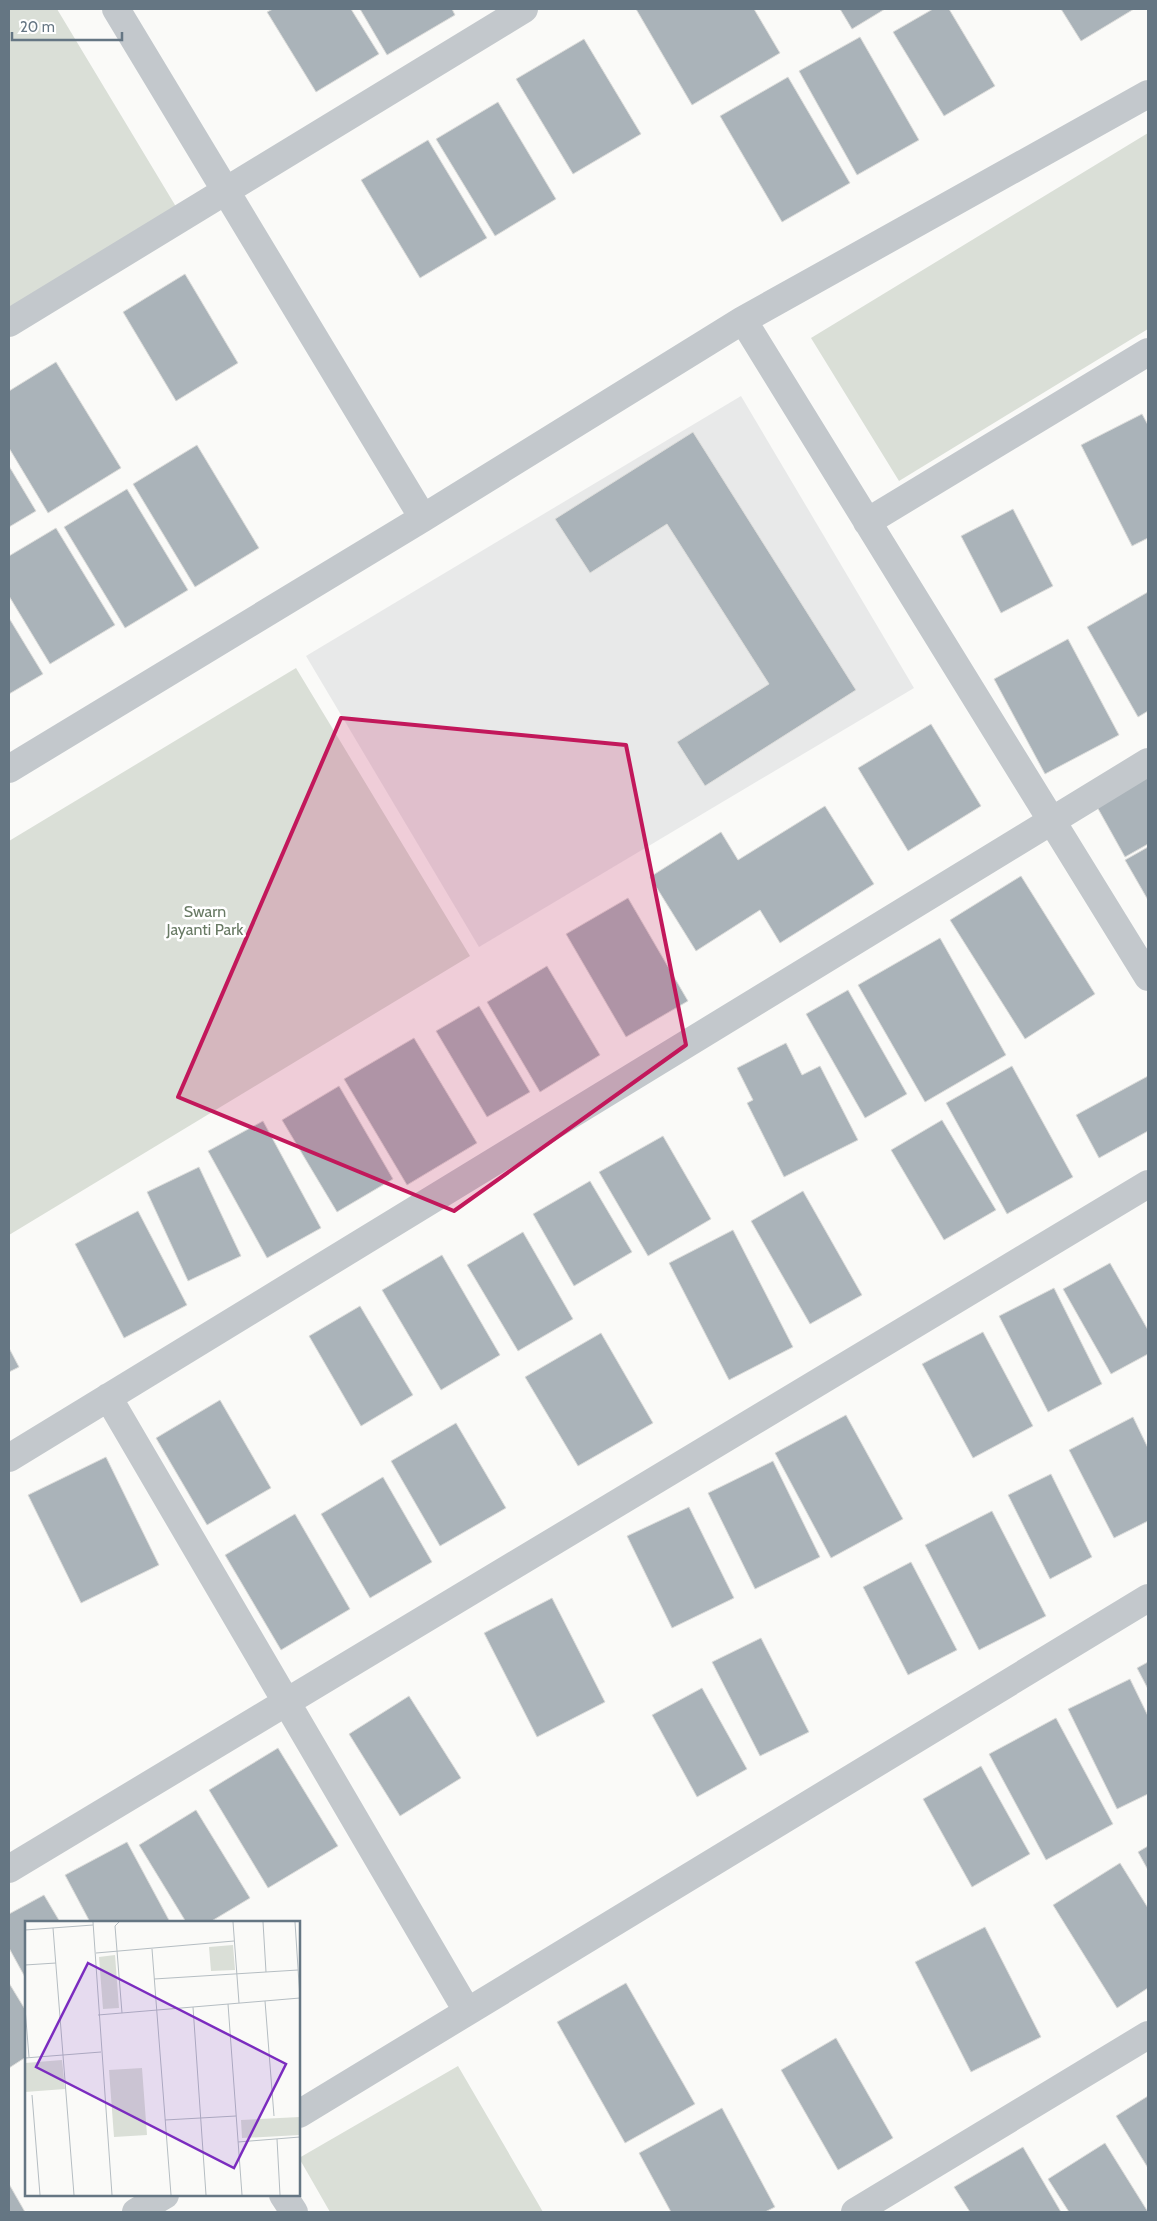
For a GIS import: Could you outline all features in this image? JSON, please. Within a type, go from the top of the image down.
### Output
[{"type":"street","points":[[116,9],[423,518]]},
{"type":"street","points":[[9,323],[524,9]]},
{"type":"street","points":[[9,769],[423,518],[743,320],[1148,94]]},
{"type":"street","points":[[743,320],[1148,977]]},
{"type":"street","points":[[867,522],[1148,352]]},
{"type":"street","points":[[9,1458],[1148,762]]},
{"type":"street","points":[[9,1869],[1148,1184]]},
{"type":"street","points":[[108,1397],[467,2011]]},
{"type":"street","points":[[300,2113],[1148,1598]]},
{"type":"street","points":[[854,2212],[1148,2035]]},
{"type":"street","points":[[136,2212],[163,2196]]},
{"type":"street","points":[[284,2196],[294,2212]]},
{"type":"highlighted area","points":[[341,718],[626,745],[686,1045],[454,1211],[178,1097]]},
{"type":"shaded area","points":[[741,396],[914,688],[479,947],[306,656]]},
{"type":"green space","points":[[9,9],[57,9],[178,210],[9,313]]},
{"type":"green space","points":[[1148,133],[1148,329],[899,481],[811,338]]},
{"type":"green space","name":"Swarn Jayanti Park","points":[[296,668],[470,956],[9,1235],[9,841]]},
{"type":"green space","points":[[458,2066],[543,2212],[330,2212],[300,2157]]},
{"type":"building","points":[[273,9],[351,9],[379,54],[316,92],[267,12]]},
{"type":"building","points":[[360,9],[452,9],[455,15],[387,55]]},
{"type":"building","points":[[636,9],[754,9],[780,53],[692,105]]},
{"type":"building","points":[[840,9],[885,9],[852,29]]},
{"type":"building","points":[[933,9],[949,9],[995,86],[944,116],[893,32]]},
{"type":"building","points":[[1061,9],[1134,9],[1081,41]]},
{"type":"building","points":[[860,37],[919,140],[857,175],[799,71]]},
{"type":"building","points":[[584,39],[641,134],[573,174],[516,79]]},
{"type":"building","points":[[788,77],[850,183],[782,222],[720,116]]},
{"type":"building","points":[[498,102],[556,199],[495,236],[436,139]]},
{"type":"building","points":[[428,140],[487,238],[420,278],[361,180]]},
{"type":"building","points":[[185,274],[238,363],[176,401],[123,312]]},
{"type":"building","points":[[56,362],[121,468],[48,513],[9,448],[9,391]]},
{"type":"building","points":[[1142,414],[1148,425],[1148,538],[1132,546],[1081,445]]},
{"type":"building","points":[[693,432],[856,690],[705,786],[677,742],[769,684],[667,524],[590,573],[555,519]]},
{"type":"building","points":[[197,445],[259,548],[195,587],[133,484]]},
{"type":"building","points":[[9,466],[36,511],[9,527]]},
{"type":"building","points":[[127,489],[188,590],[125,628],[64,527]]},
{"type":"building","points":[[1013,509],[1053,586],[1001,613],[961,536]]},
{"type":"building","points":[[56,528],[115,625],[50,664],[9,596],[9,556]]},
{"type":"building","points":[[1148,592],[1148,711],[1138,717],[1087,627]]},
{"type":"building","points":[[9,618],[43,674],[9,694]]},
{"type":"building","points":[[1068,639],[1119,735],[1045,774],[994,679]]},
{"type":"building","points":[[931,724],[981,806],[908,851],[858,768]]},
{"type":"building","points":[[1148,775],[1148,844],[1125,857],[1096,805]]},
{"type":"building","points":[[825,806],[874,884],[780,943],[760,910],[696,951],[650,877],[721,832],[738,860]]},
{"type":"building","points":[[1148,847],[1148,900],[1125,860]]},
{"type":"building","points":[[1021,876],[1095,994],[1025,1039],[950,920]]},
{"type":"building","points":[[628,898],[688,1001],[626,1037],[566,934]]},
{"type":"building","points":[[940,938],[1006,1055],[925,1102],[858,985]]},
{"type":"building","points":[[547,966],[600,1055],[540,1092],[487,1002]]},
{"type":"building","points":[[848,990],[907,1094],[865,1118],[806,1014]]},
{"type":"building","points":[[479,1006],[530,1092],[487,1117],[436,1031]]},
{"type":"building","points":[[414,1038],[477,1143],[407,1185],[344,1079]]},
{"type":"building","points":[[786,1043],[802,1075],[820,1066],[858,1140],[784,1177],[747,1103],[753,1100],[737,1068]]},
{"type":"building","points":[[1012,1066],[1073,1177],[1007,1214],[946,1103]]},
{"type":"building","points":[[1148,1076],[1148,1131],[1099,1158],[1076,1115]]},
{"type":"building","points":[[339,1086],[393,1179],[337,1212],[282,1120]]},
{"type":"building","points":[[942,1120],[996,1210],[944,1240],[891,1150]]},
{"type":"building","points":[[263,1121],[321,1228],[267,1258],[208,1151]]},
{"type":"building","points":[[663,1136],[711,1219],[648,1256],[599,1172]]},
{"type":"building","points":[[199,1167],[241,1256],[188,1281],[147,1192]]},
{"type":"building","points":[[590,1181],[632,1252],[574,1286],[533,1214]]},
{"type":"building","points":[[803,1191],[862,1295],[810,1324],[751,1221]]},
{"type":"building","points":[[138,1211],[187,1305],[124,1338],[75,1244]]},
{"type":"building","points":[[733,1230],[793,1347],[729,1380],[669,1263]]},
{"type":"building","points":[[523,1232],[573,1319],[518,1351],[467,1265]]},
{"type":"building","points":[[442,1255],[500,1355],[441,1390],[382,1290]]},
{"type":"building","points":[[1110,1263],[1148,1330],[1148,1354],[1111,1374],[1063,1289]]},
{"type":"building","points":[[1054,1288],[1102,1384],[1048,1412],[999,1316]]},
{"type":"building","points":[[360,1306],[413,1395],[361,1426],[309,1336]]},
{"type":"building","points":[[983,1332],[1033,1426],[973,1458],[922,1364]]},
{"type":"building","points":[[601,1333],[653,1423],[578,1466],[525,1377]]},
{"type":"building","points":[[9,1348],[19,1367],[9,1372]]},
{"type":"building","points":[[220,1400],[271,1488],[207,1525],[156,1438]]},
{"type":"building","points":[[846,1415],[903,1519],[831,1558],[775,1453]]},
{"type":"building","points":[[1133,1417],[1148,1448],[1148,1521],[1114,1538],[1069,1450]]},
{"type":"building","points":[[456,1423],[506,1508],[440,1546],[391,1461]]},
{"type":"building","points":[[106,1457],[159,1565],[81,1603],[28,1495]]},
{"type":"building","points":[[773,1461],[820,1557],[755,1589],[708,1493]]},
{"type":"building","points":[[1051,1474],[1092,1557],[1050,1579],[1008,1495]]},
{"type":"building","points":[[383,1477],[432,1562],[370,1598],[321,1514]]},
{"type":"building","points":[[689,1507],[734,1598],[672,1628],[627,1536]]},
{"type":"building","points":[[992,1511],[1046,1616],[979,1650],[925,1545]]},
{"type":"building","points":[[295,1514],[350,1609],[281,1650],[225,1555]]},
{"type":"building","points":[[911,1562],[957,1650],[908,1675],[863,1587]]},
{"type":"building","points":[[552,1598],[605,1702],[537,1737],[484,1633]]},
{"type":"building","points":[[761,1638],[809,1732],[760,1756],[712,1662]]},
{"type":"building","points":[[1148,1662],[1148,1689],[1137,1668]]},
{"type":"building","points":[[1130,1679],[1148,1716],[1148,1794],[1117,1809],[1068,1709]]},
{"type":"building","points":[[702,1688],[747,1769],[697,1797],[652,1715]]},
{"type":"building","points":[[409,1696],[461,1778],[400,1816],[349,1734]]},
{"type":"building","points":[[1056,1718],[1113,1824],[1046,1860],[989,1754]]},
{"type":"building","points":[[278,1748],[338,1846],[268,1888],[209,1790]]},
{"type":"building","points":[[981,1766],[1030,1854],[972,1887],[923,1799]]},
{"type":"building","points":[[196,1810],[250,1898],[212,1921],[185,1921],[139,1845]]},
{"type":"building","points":[[127,1842],[169,1921],[89,1921],[65,1875]]},
{"type":"building","points":[[1148,1846],[1148,1870],[1138,1852]]},
{"type":"building","points":[[1120,1863],[1148,1908],[1148,1988],[1117,2008],[1053,1905]]},
{"type":"building","points":[[44,1895],[59,1921],[25,1921],[25,1977],[9,1948],[9,1914]]},
{"type":"building","points":[[985,1927],[1041,2037],[971,2072],[915,1962]]},
{"type":"building","points":[[9,1983],[25,2009],[25,2058],[9,2068]]},
{"type":"building","points":[[626,1983],[695,2104],[625,2143],[557,2022]]},
{"type":"building","points":[[836,2038],[893,2138],[838,2170],[781,2070]]},
{"type":"building","points":[[1148,2096],[1148,2168],[1116,2116]]},
{"type":"building","points":[[722,2108],[775,2207],[765,2212],[671,2212],[639,2153]]},
{"type":"building","points":[[1105,2143],[1148,2212],[1069,2212],[1048,2179]]},
{"type":"building","points":[[1023,2147],[1061,2212],[970,2212],[954,2187]]},
{"type":"building","points":[[9,2184],[25,2212],[9,2212]]}]
